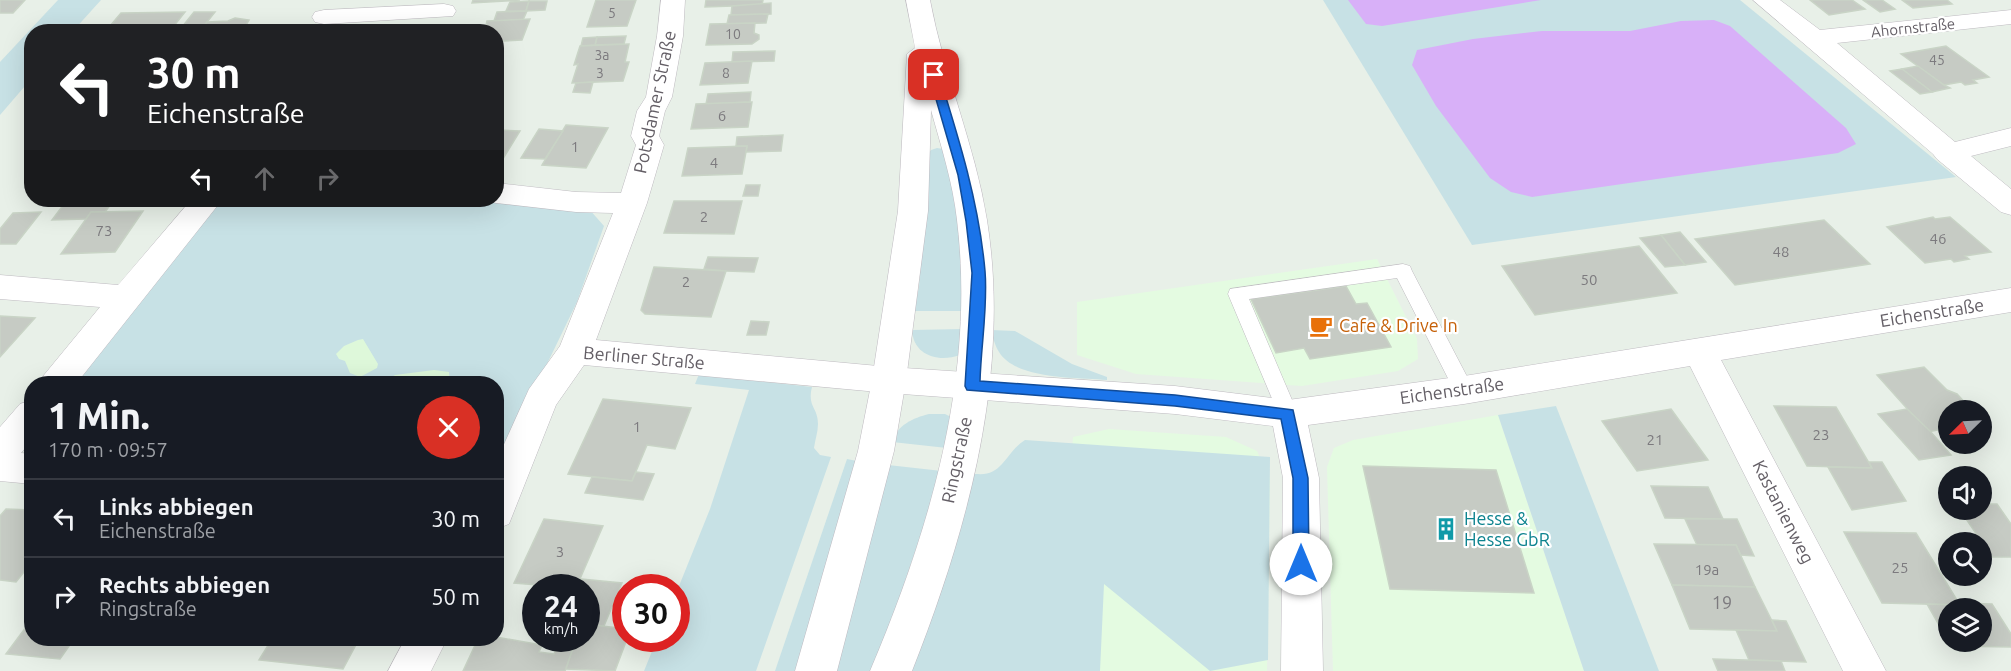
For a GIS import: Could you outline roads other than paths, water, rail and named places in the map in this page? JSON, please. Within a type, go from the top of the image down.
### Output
[{"type":"street","name":"Potsdamer Straße","points":[[575,351],[632,203],[650,145],[645,135],[651,111],[659,97],[670,36],[673,0]]},
{"type":"street","points":[[1765,0],[1815,38],[1947,153],[2011,205]]},
{"type":"street","points":[[325,16],[444,11]]},
{"type":"street","name":"Ringstraße","points":[[816,671],[876,452],[889,380],[913,211],[920,16]]},
{"type":"street","name":"Ringstraße","points":[[891,671],[912,623],[950,499],[972,386],[979,273],[964,175],[920,16]]},
{"type":"street","name":"Ahornstraße","points":[[1815,38],[2011,17]]},
{"type":"street","points":[[1947,153],[2011,137]]},
{"type":"street","points":[[504,194],[576,202],[632,203]]},
{"type":"street","points":[[62,376],[201,207]]},
{"type":"street","points":[[0,287],[126,297]]},
{"type":"street","name":"Eichenstraße","points":[[889,380],[1175,400],[1288,414],[1464,390],[2011,300]]},
{"type":"street","name":"Berliner Straße","points":[[504,491],[541,399],[575,351],[889,380]]},
{"type":"street","name":"Kastanienweg","points":[[1700,352],[1865,671]]},
{"type":"street","points":[[1288,414],[1301,478],[1302,671]]},
{"type":"street","points":[[0,453],[24,424]]},
{"type":"street","points":[[0,466],[24,468]]},
{"type":"street","points":[[409,671],[423,646]]},
{"type":"lane","points":[[1288,414],[1237,294],[1403,271],[1464,390]]},
{"type":"place","name":"Cafe & Drive In","points":[[1321,326]]},
{"type":"place","name":"Hesse & Hesse GbR","points":[[1446,529]]}]
